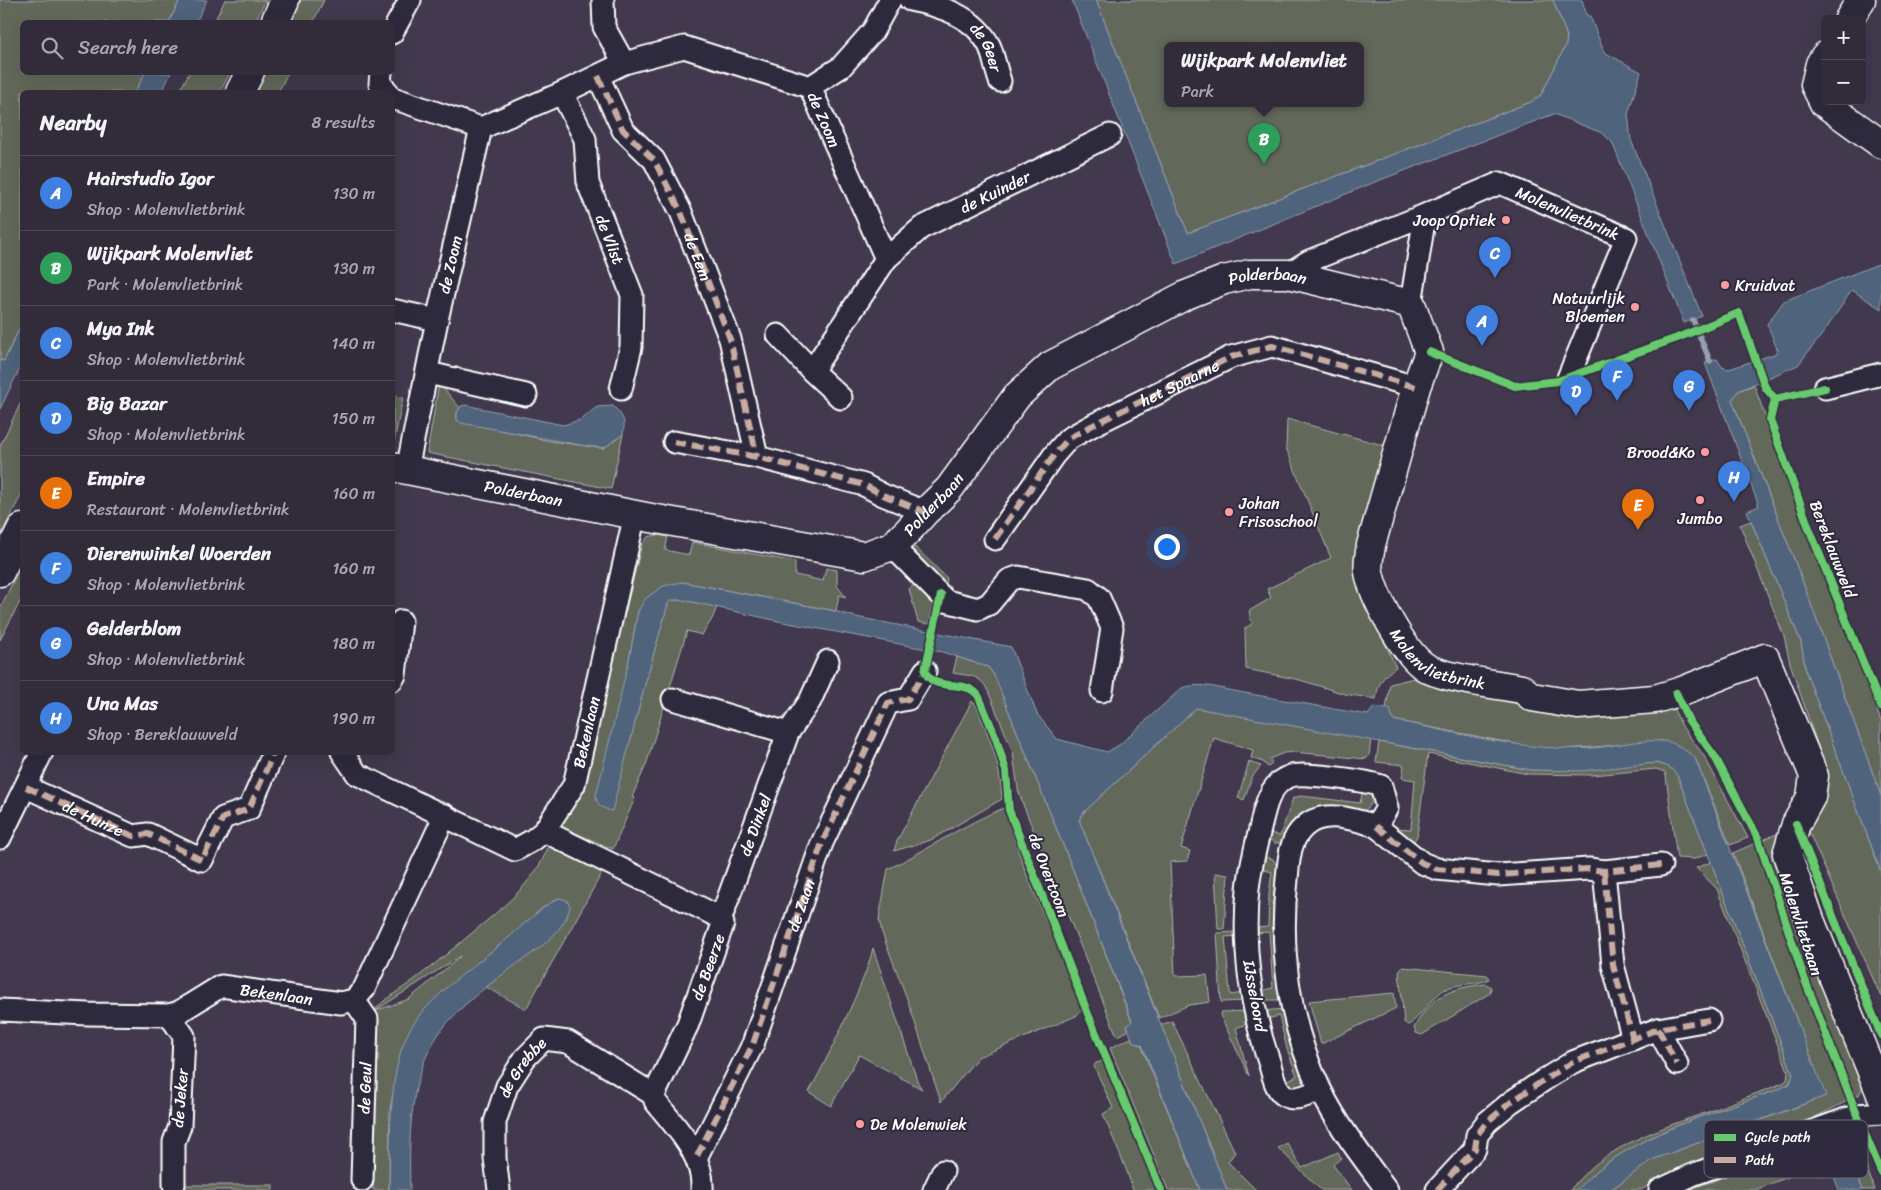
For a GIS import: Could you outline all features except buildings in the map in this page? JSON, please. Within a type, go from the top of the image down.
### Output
[{"type":"street","points":[[276,20],[286,0]]},
{"type":"street","points":[[395,28],[410,0]]},
{"type":"street","points":[[603,0],[604,26],[624,63]]},
{"type":"street","points":[[810,87],[841,67],[873,31],[890,0]]},
{"type":"street","name":"de Geer","points":[[910,0],[938,6],[972,23],[990,47],[1000,81]]},
{"type":"street","points":[[1852,15],[1861,0]]},
{"type":"street","name":"de Zoom","points":[[400,468],[428,373],[437,320],[481,128],[562,93],[624,63],[684,47],[810,87],[886,259]]},
{"type":"street","points":[[1822,60],[1814,85],[1824,103],[1881,144]]},
{"type":"street","points":[[241,90],[248,75]]},
{"type":"street","points":[[381,75],[380,84],[386,90]]},
{"type":"street","name":"de Eem","points":[[598,76],[623,130],[654,160],[681,212],[730,339],[757,457]]},
{"type":"street","name":"de Vlist","points":[[562,93],[585,139],[588,183],[632,296],[631,347],[621,390]]},
{"type":"street","points":[[395,99],[481,128]]},
{"type":"street","name":"de Kuinder","points":[[886,259],[921,228],[1110,135]]},
{"type":"street","name":"Molenvlietbrink","points":[[1288,274],[1309,261],[1425,216],[1500,183],[1626,238],[1568,378]]},
{"type":"street","name":"Molenvlietbrink","points":[[1425,216],[1411,304],[1429,352],[1416,387],[1371,545],[1368,571],[1396,634],[1408,650],[1425,667],[1443,674],[1522,689],[1532,697],[1578,704],[1656,699],[1682,691],[1765,658]]},
{"type":"street","points":[[812,371],[886,259]]},
{"type":"street","name":"Polderbaan","points":[[400,468],[864,556],[892,546],[949,489],[1016,396],[1050,366],[1186,295],[1224,280],[1250,274],[1288,274],[1411,304]]},
{"type":"street","points":[[395,311],[437,320]]},
{"type":"street","points":[[778,335],[841,398]]},
{"type":"street","name":"het Spaarne","points":[[995,539],[1054,455],[1068,440],[1094,424],[1231,357],[1272,346],[1416,387]]},
{"type":"street","points":[[1825,388],[1881,373],[1881,360]]},
{"type":"street","points":[[428,373],[526,395]]},
{"type":"street","points":[[674,442],[757,457],[864,485],[925,512]]},
{"type":"street","name":"Bekenlaan","points":[[344,755],[357,774],[515,850],[544,831],[574,785],[635,514]]},
{"type":"street","points":[[0,572],[20,532]]},
{"type":"street","points":[[892,546],[946,600],[978,609],[989,604],[1009,580],[1018,577],[1088,589],[1099,598],[1112,628],[1102,691]]},
{"type":"street","points":[[395,675],[402,620]]},
{"type":"street","name":"Molenvlietbaan","points":[[1765,658],[1814,776],[1811,797],[1796,824],[1787,854],[1810,920],[1881,1094]]},
{"type":"street","name":"de Dinkel","points":[[721,918],[788,733],[810,701],[828,661]]},
{"type":"street","name":"de Zaan","points":[[696,1156],[753,1044],[822,843],[888,703],[908,699],[925,671]]},
{"type":"street","points":[[673,699],[788,733]]},
{"type":"street","points":[[0,838],[41,755]]},
{"type":"street","name":"de Hunze","points":[[26,787],[133,836],[148,834],[202,860],[223,818],[249,809],[273,755]]},
{"type":"street","name":"IJsseloord","points":[[1320,1090],[1298,1097],[1287,1097],[1278,1089],[1266,1054],[1254,1006],[1246,930],[1248,888],[1254,853],[1271,792],[1290,776],[1304,775],[1369,782],[1381,786],[1387,808],[1376,826]]},
{"type":"street","points":[[354,1000],[364,989],[445,815]]},
{"type":"street","points":[[1387,1190],[1352,1144],[1320,1090],[1303,1046],[1291,999],[1284,943],[1285,898],[1292,842],[1304,827],[1316,819],[1333,817],[1356,820],[1376,826],[1422,863],[1437,869],[1498,875],[1589,869],[1604,871],[1661,865]]},
{"type":"street","name":"de Beerze","points":[[544,831],[721,918],[723,924],[688,1024],[654,1095]]},
{"type":"street","points":[[1254,853],[1289,856]]},
{"type":"street","points":[[1604,871],[1613,965],[1632,1039]]},
{"type":"street","name":"Bekenlaan","points":[[0,1010],[169,1015],[179,1012],[221,986],[340,1003],[354,1000]]},
{"type":"street","name":"de Geul","points":[[354,1000],[367,1019],[362,1180]]},
{"type":"street","name":"de Jeker","points":[[169,1015],[184,1036],[180,1126],[174,1142],[174,1185]]},
{"type":"street","points":[[1437,1190],[1474,1149],[1477,1134],[1487,1122],[1511,1102],[1572,1062],[1658,1029],[1709,1020]]},
{"type":"street","points":[[1658,1029],[1677,1064]]},
{"type":"street","name":"de Grebbe","points":[[499,1190],[495,1158],[495,1122],[507,1086],[525,1058],[544,1040],[568,1042],[654,1095]]},
{"type":"street","points":[[654,1095],[655,1101],[696,1156],[703,1176],[702,1190]]},
{"type":"street","points":[[1843,1120],[1857,1115],[1881,1113]]},
{"type":"street","points":[[1660,1190],[1704,1171]]},
{"type":"green space","points":[[0,0],[180,0],[170,20],[20,20],[20,75],[144,75],[136,90],[20,90],[20,327],[4,361],[0,360]]},
{"type":"green space","points":[[225,0],[266,0],[256,20],[215,20]]},
{"type":"green space","points":[[301,0],[324,0],[314,20],[291,20]]},
{"type":"green space","points":[[1096,0],[1553,0],[1567,36],[1566,45],[1541,95],[1531,102],[1188,233]]},
{"type":"green space","points":[[188,75],[229,75],[221,90],[180,90]]},
{"type":"green space","points":[[264,75],[287,75],[279,90],[256,90]]},
{"type":"green space","points":[[439,383],[460,408],[457,413],[457,420],[550,441],[601,448],[604,448],[623,434],[611,489],[427,453]]},
{"type":"green space","points":[[1754,385],[1806,530],[1881,721],[1881,796],[1802,580],[1732,400],[1738,391]]},
{"type":"green space","points":[[395,396],[403,397],[395,437]]},
{"type":"green space","points":[[20,404],[20,498],[0,536],[0,446]]},
{"type":"green space","points":[[1287,419],[1390,447],[1369,610],[1396,667],[1382,680],[1376,699],[1345,694],[1300,680],[1246,669],[1245,628],[1252,624],[1249,611],[1271,598],[1267,589],[1331,558],[1286,448]]},
{"type":"green space","points":[[1751,521],[1801,642],[1806,672],[1881,872],[1881,997],[1808,830],[1827,790],[1826,770],[1790,663],[1784,636],[1740,525]]},
{"type":"green space","points":[[656,535],[668,537],[665,550],[689,555],[692,542],[795,562],[795,575],[823,581],[826,568],[837,570],[837,586],[846,597],[839,595],[836,611],[682,582],[638,611],[629,660],[611,811],[668,603],[671,600],[683,600],[717,607],[702,635],[687,631],[646,765],[632,797],[635,798],[613,849],[564,828],[560,821],[585,775],[642,544],[648,537]]},
{"type":"green space","points":[[915,547],[947,578],[945,590],[907,554]]},
{"type":"green space","points":[[20,568],[20,602],[0,640],[0,608]]},
{"type":"green space","points":[[918,580],[935,598],[929,624],[918,622],[909,589]]},
{"type":"green space","points":[[957,657],[988,667],[994,675],[1070,862],[1132,1022],[1127,1026],[1129,1030],[1117,1036],[1024,807],[1018,789],[1013,752],[988,691],[985,685],[978,679],[953,673]]},
{"type":"green space","points":[[1418,677],[1437,687],[1542,709],[1673,708],[1683,728],[1704,756],[1748,838],[1730,845],[1695,758],[1679,746],[1662,741],[1561,749],[1531,747],[1393,720],[1386,709],[1390,684]]},
{"type":"green space","points":[[972,701],[976,705],[994,750],[1002,799],[931,840],[894,851],[897,841]]},
{"type":"green space","points":[[1196,708],[1371,739],[1369,755],[1366,759],[1294,752],[1284,753],[1269,759],[1272,764],[1268,767],[1263,762],[1251,758],[1253,750],[1214,738],[1181,848],[1190,851],[1187,861],[1170,862],[1175,976],[1207,975],[1210,1002],[1189,1005],[1159,1018],[1079,820],[1084,812]]},
{"type":"green space","points":[[1379,742],[1531,770],[1655,763],[1666,766],[1678,777],[1708,854],[1694,859],[1677,858],[1665,772],[1656,769],[1593,775],[1528,774],[1428,754],[1417,836],[1410,843],[1392,828],[1411,829],[1415,780],[1402,778],[1404,765],[1376,762]]},
{"type":"green space","points":[[1249,762],[1261,766],[1252,777],[1244,800],[1238,798]]},
{"type":"green space","points":[[1363,790],[1370,793],[1372,798],[1370,805],[1364,811],[1279,843],[1274,843],[1269,839],[1267,832],[1280,836],[1293,798],[1301,796],[1360,803]]},
{"type":"green space","points":[[1004,808],[1026,873],[1083,1008],[1076,1016],[978,1057],[941,1102],[908,1001],[882,933],[879,919],[888,869],[989,814]]},
{"type":"green space","points":[[1788,829],[1865,1082],[1859,1095],[1810,1120],[1761,1120],[1805,1104],[1812,1060],[1733,853]]},
{"type":"green space","points":[[549,845],[603,871],[526,1009],[486,987],[495,980],[559,898],[541,909],[521,928],[476,964],[400,1058],[390,1109],[389,1190],[373,1190],[377,1059],[371,1051],[373,1012],[506,904],[526,883],[543,859]],"holes":[[[460,956],[460,957],[409,999],[375,1011]]]},
{"type":"green space","points":[[1262,858],[1273,859],[1278,868],[1283,1000],[1260,1000],[1260,991],[1273,988],[1269,932],[1256,933],[1256,928],[1268,927],[1272,872],[1261,869]]},
{"type":"green space","points":[[1711,862],[1793,1074],[1790,1083],[1777,1090],[1697,1118],[1644,1141],[1597,1171],[1576,1190],[1570,1190],[1598,1162],[1633,1141],[1787,1080],[1788,1071],[1717,889],[1696,868]]},
{"type":"green space","points":[[1215,873],[1228,875],[1224,929],[1218,929]]},
{"type":"green space","points":[[1237,932],[1238,936],[1225,937],[1230,993],[1231,995],[1243,993],[1247,1001],[1221,1002],[1217,933]]},
{"type":"green space","points":[[873,948],[918,1083],[922,1089],[859,1055],[831,1106],[809,1092],[853,1001],[866,971]]},
{"type":"green space","points":[[1402,967],[1487,975],[1489,979],[1444,990],[1408,1025],[1404,1022],[1399,971]]},
{"type":"green space","points":[[1486,984],[1491,987],[1490,993],[1422,1035],[1416,1033],[1414,1028],[1421,1017],[1443,995],[1462,988]]},
{"type":"green space","points":[[1394,993],[1396,1008],[1321,1044],[1309,1001]]},
{"type":"green space","points":[[1285,1009],[1306,1081],[1296,1089],[1287,1086],[1286,1081],[1297,1076],[1287,1049],[1279,1016],[1267,1019],[1262,1011]]},
{"type":"green space","points":[[1249,1011],[1249,1023],[1236,1028],[1249,1076],[1220,1015],[1221,1012]]},
{"type":"green space","points":[[1172,1021],[1235,1152],[1228,1162],[1256,1190],[1227,1190],[1161,1025]]},
{"type":"green space","points":[[1131,1038],[1133,1042],[1141,1045],[1200,1190],[1168,1190],[1110,1048]]},
{"type":"green space","points":[[1104,1061],[1156,1190],[1133,1190],[1103,1114],[1113,1108],[1094,1066],[1096,1063]]},
{"type":"green space","points":[[1704,1141],[1704,1162],[1664,1177],[1641,1190],[1610,1190],[1654,1159]]},
{"type":"green space","points":[[1287,1143],[1302,1168],[1338,1152],[1341,1158],[1333,1165],[1352,1190],[1321,1190],[1278,1148]]},
{"type":"green space","points":[[1868,1172],[1875,1190],[1863,1190],[1858,1178],[1868,1178]]},
{"type":"green space","points":[[1721,1178],[1786,1178],[1755,1190],[1688,1190]]},
{"type":"green space","points":[[185,1185],[273,1185],[273,1190],[185,1190]]},
{"type":"water","points":[[180,0],[207,0],[197,20],[170,20]]},
{"type":"water","points":[[1072,0],[1096,0],[1188,233],[1531,102],[1541,95],[1566,45],[1567,36],[1553,0],[1582,0],[1587,16],[1590,16],[1604,52],[1641,72],[1628,114],[1631,140],[1702,316],[1684,323],[1612,142],[1602,133],[1554,114],[1375,182],[1176,264]]},
{"type":"water","points":[[144,75],[170,75],[163,90],[136,90]]},
{"type":"water","points":[[1881,263],[1881,309],[1852,290],[1824,332],[1798,365],[1738,391],[1732,400],[1802,580],[1881,796],[1881,872],[1806,672],[1801,642],[1747,511],[1759,506],[1705,363],[1717,359],[1722,367],[1729,369],[1774,354],[1778,351],[1767,324],[1784,301]]},
{"type":"water","points":[[20,327],[20,368],[0,409],[0,360],[4,361]]},
{"type":"water","points":[[465,405],[563,425],[580,420],[597,407],[613,406],[623,418],[624,429],[623,434],[604,448],[586,446],[461,423],[457,420],[457,413],[461,406]]},
{"type":"water","points":[[682,582],[1011,647],[1037,714],[1057,739],[1107,752],[1119,745],[1182,688],[1199,685],[1368,715],[1374,707],[1390,709],[1393,720],[1468,736],[1518,744],[1543,747],[1593,748],[1645,741],[1667,741],[1676,744],[1695,758],[1826,1096],[1760,1120],[1704,1120],[1704,1141],[1654,1159],[1610,1190],[1576,1190],[1597,1171],[1644,1141],[1697,1118],[1777,1090],[1790,1084],[1793,1074],[1676,774],[1668,767],[1655,763],[1582,771],[1531,770],[1196,708],[1084,812],[1079,820],[1227,1190],[1200,1190],[1142,1045],[1133,1042],[1127,1026],[1132,1021],[994,675],[988,667],[942,652],[783,622],[683,600],[671,600],[668,604],[647,677],[612,811],[599,805],[596,796],[629,660],[638,611],[645,599],[663,586]]},
{"type":"water","points":[[559,898],[567,900],[570,907],[567,916],[556,933],[541,947],[476,995],[456,1013],[440,1032],[429,1050],[416,1088],[413,1108],[410,1190],[389,1190],[392,1102],[399,1056],[406,1037],[416,1020],[444,990],[535,915]]},
{"type":"water","points":[[1835,1178],[1858,1178],[1863,1190],[1839,1190]]},
{"type":"waterway","points":[[1693,320],[1710,361]]},
{"type":"marked path","points":[[598,76],[623,130],[654,160],[681,212],[730,339],[757,457]]},
{"type":"marked path","points":[[995,539],[1054,455],[1068,439],[1231,357],[1272,346],[1416,387]]},
{"type":"marked path","points":[[674,442],[757,457],[864,485],[925,512]]},
{"type":"marked path","points":[[697,1156],[753,1044],[822,843],[888,703],[908,699],[925,671]]},
{"type":"marked path","points":[[26,787],[133,836],[148,834],[202,860],[223,818],[249,809],[273,755]]},
{"type":"marked path","points":[[1376,826],[1422,863],[1437,869],[1498,875],[1589,869],[1604,871],[1661,865]]},
{"type":"marked path","points":[[1604,871],[1613,965],[1633,1039]]},
{"type":"marked path","points":[[1437,1190],[1475,1149],[1477,1135],[1487,1122],[1511,1102],[1544,1080],[1573,1062],[1658,1029],[1709,1020]]},
{"type":"marked path","points":[[1658,1029],[1677,1064]]},
{"type":"cycle path","points":[[1429,352],[1515,386],[1558,381],[1677,338],[1739,313],[1765,387],[1775,399],[1825,388]]},
{"type":"cycle path","name":"Bereklauwveld","points":[[1775,399],[1770,420],[1809,528],[1881,707]]},
{"type":"cycle path","name":"de Overtoom","points":[[941,595],[925,671],[929,678],[935,682],[967,688],[974,691],[979,697],[996,738],[1006,771],[1009,810],[1088,1014],[1161,1190]]},
{"type":"cycle path","points":[[1676,693],[1689,721],[1715,757],[1758,838],[1803,975],[1859,1120]]},
{"type":"cycle path","points":[[1796,824],[1881,1035]]},
{"type":"cycle path","points":[[1868,1141],[1881,1172]]},
{"type":"place","name":"Wijkpark Molenvliet","points":[[1264,164]]},
{"type":"place","name":"Joop Optiek","points":[[1506,220]]},
{"type":"place","name":"Mya Ink","points":[[1495,278]]},
{"type":"place","name":"Kruidvat","points":[[1725,285]]},
{"type":"place","name":"Natuurlijk Bloemen","points":[[1635,307]]},
{"type":"place","name":"Hairstudio Igor","points":[[1482,346]]},
{"type":"place","name":"Dierenwinkel Woerden","points":[[1617,401]]},
{"type":"place","name":"Gelderblom","points":[[1689,411]]},
{"type":"place","name":"Big Bazar","points":[[1576,416]]},
{"type":"place","name":"Brood&Ko","points":[[1705,452]]},
{"type":"place","name":"Jumbo","points":[[1700,500]]},
{"type":"place","name":"Una Mas","points":[[1734,502]]},
{"type":"place","name":"Johan Frisoschool","points":[[1229,512]]},
{"type":"place","name":"Empire","points":[[1638,530]]},
{"type":"place","name":"De Molenwiek","points":[[860,1124]]}]
